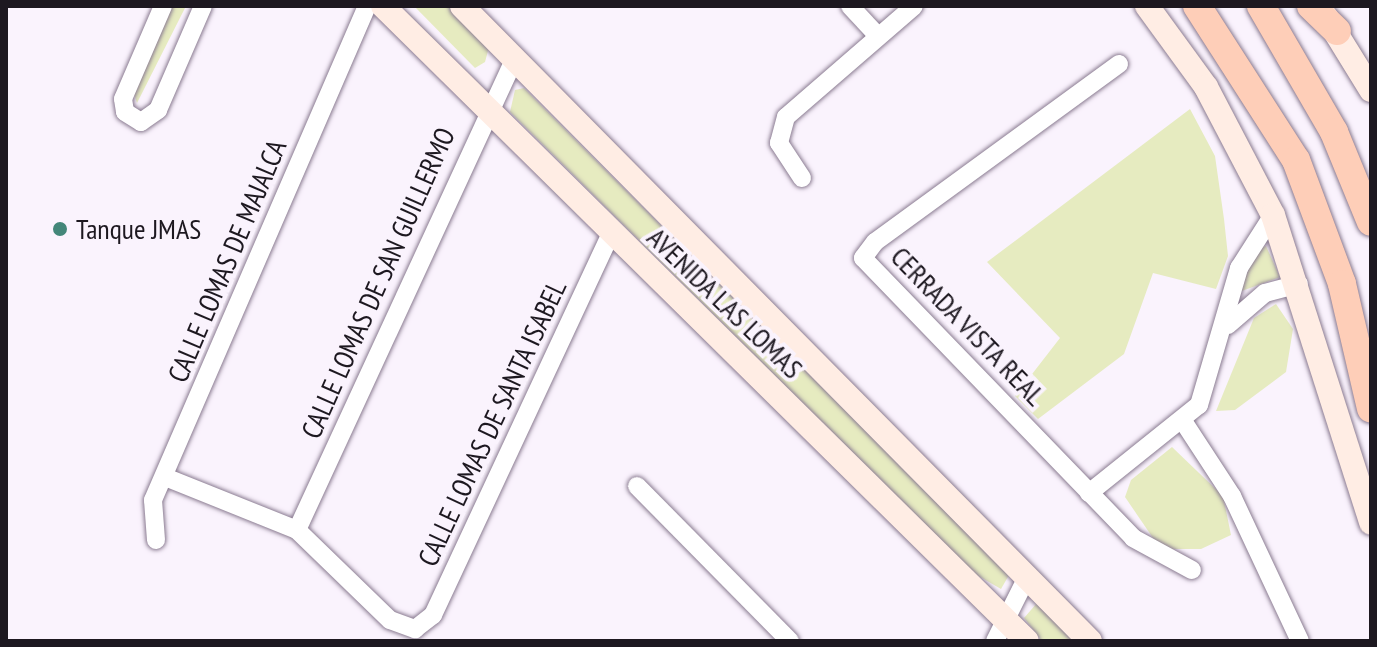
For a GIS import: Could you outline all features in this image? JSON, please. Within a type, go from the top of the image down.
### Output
[{"type":"highway","points":[[1197,6],[1296,160],[1342,284],[1371,409]]},
{"type":"highway","points":[[1261,6],[1334,132],[1371,222]]},
{"type":"highway","points":[[1311,6],[1337,31]]},
{"type":"main road","name":"AVENIDA LAS LOMAS","points":[[383,6],[1000,630],[1027,641]]},
{"type":"main road","name":"AVENIDA LAS LOMAS","points":[[462,6],[1090,641]]},
{"type":"main road","points":[[1147,6],[1206,87],[1273,215],[1299,284],[1334,422],[1371,523]]},
{"type":"main road","points":[[1319,6],[1371,89]]},
{"type":"street","points":[[163,6],[123,99],[125,112],[141,122],[158,110],[203,6]]},
{"type":"street","name":"CALLE LOMAS DE MAJALCA","points":[[156,540],[153,500],[367,6]]},
{"type":"street","points":[[850,6],[878,36]]},
{"type":"street","points":[[802,178],[779,143],[782,124],[914,6]]},
{"type":"street","name":"CALLE LOMAS DE SAN GUILLERMO","points":[[297,530],[486,111],[514,60]]},
{"type":"street","name":"CERRADA VISTA REAL","points":[[1119,64],[863,258],[1133,538],[1192,570]]},
{"type":"street","points":[[1089,493],[1183,421],[1207,389],[1228,325],[1245,253],[1273,215]]},
{"type":"street","name":"CALLE LOMAS DE SANTA ISABEL","points":[[297,530],[390,620],[415,629],[433,615],[611,234]]},
{"type":"street","points":[[1228,325],[1265,293],[1299,284]]},
{"type":"street","points":[[1183,421],[1242,516],[1283,633],[1300,641]]},
{"type":"street","points":[[165,477],[297,530]]},
{"type":"street","points":[[637,486],[790,641]]},
{"type":"street","points":[[1000,630],[1026,579]]},
{"type":"green space","points":[[172,6],[186,6],[137,103],[134,94]]},
{"type":"green space","points":[[414,6],[448,6],[489,47],[485,62],[475,68]]},
{"type":"green space","points":[[524,88],[1009,575],[1001,589],[975,574],[510,112],[515,90]]},
{"type":"green space","points":[[1190,109],[1215,156],[1228,256],[1216,289],[1153,273],[1124,354],[1038,419],[1015,396],[1060,338],[987,262]]},
{"type":"green space","points":[[1266,246],[1280,277],[1239,292],[1256,249]]},
{"type":"green space","points":[[1276,304],[1293,329],[1286,372],[1235,410],[1216,411],[1254,318]]},
{"type":"green space","points":[[1172,447],[1223,496],[1231,535],[1201,549],[1167,549],[1155,541],[1125,497],[1131,480]]},
{"type":"green space","points":[[1037,603],[1078,641],[1042,641],[1024,618]]},
{"type":"place","name":"Tanque JMAS","points":[[60,229]]}]
